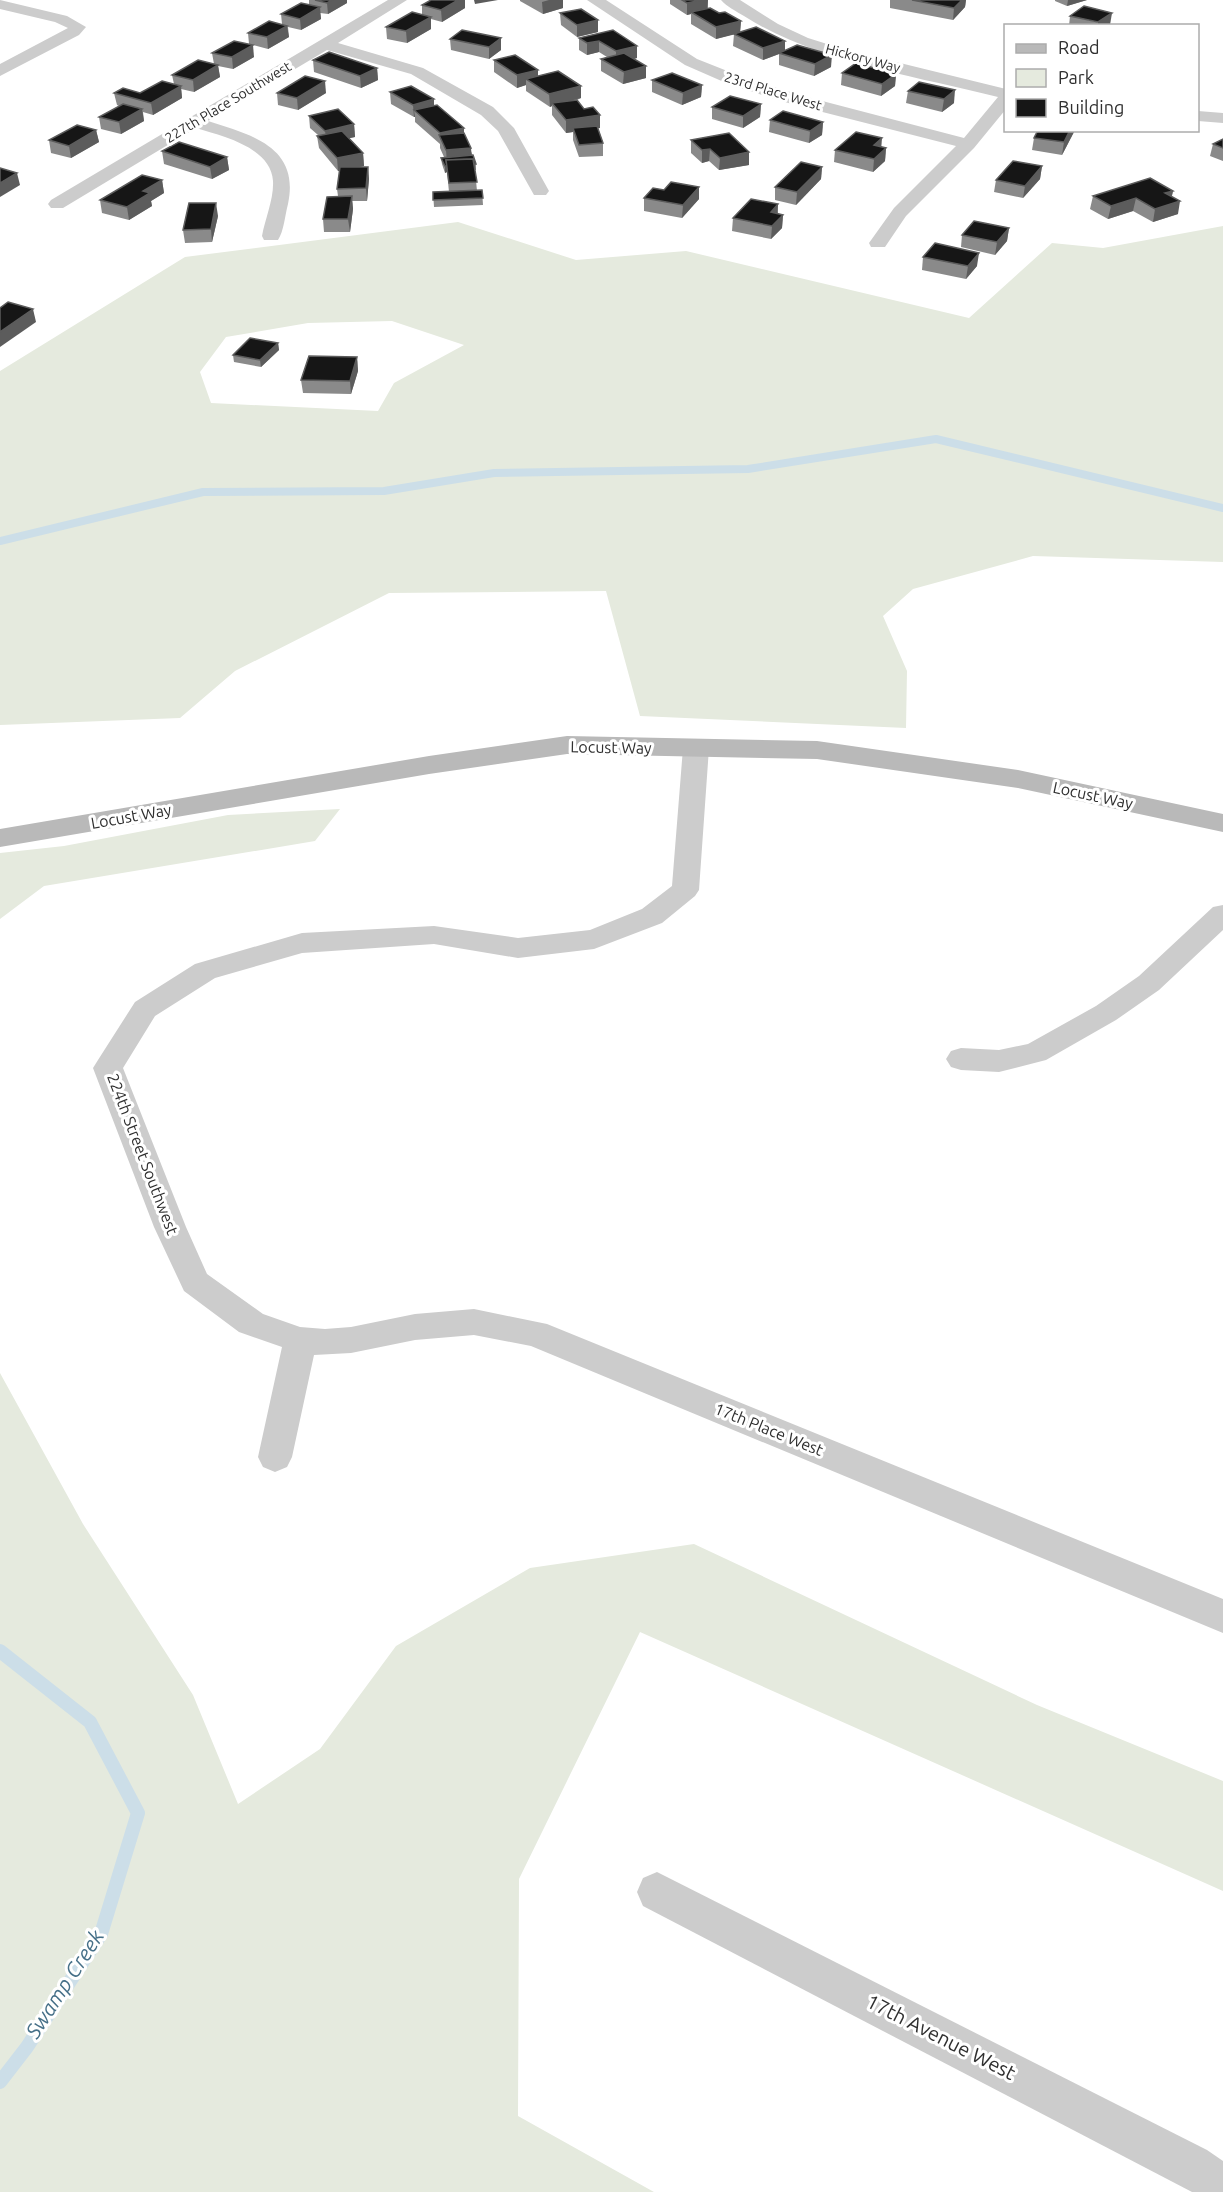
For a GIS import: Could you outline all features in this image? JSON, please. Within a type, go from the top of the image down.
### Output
[{"type":"main road","name":"Locust Way","points":[[0,838],[429,765],[567,745],[817,750],[1018,779],[1223,823]]},
{"type":"street","name":"227th Place Southwest","points":[[57,204],[399,0]]},
{"type":"street","name":"23rd Place West","points":[[595,0],[691,62],[739,82],[801,101],[968,144]]},
{"type":"street","name":"Hickory Way","points":[[729,0],[772,27],[802,41],[1004,96]]},
{"type":"street","points":[[0,4],[61,19],[78,27],[73,32],[0,71]]},
{"type":"street","points":[[325,44],[417,70],[487,111],[505,128],[540,191]]},
{"type":"street","points":[[878,243],[900,212],[968,144],[1004,97]]},
{"type":"street","points":[[1199,116],[1223,118]]},
{"type":"street","points":[[193,122],[255,145],[275,160],[282,180],[271,236]]},
{"type":"street","name":"224th Street Southwest","points":[[300,1340],[251,1323],[195,1282],[170,1227],[108,1068],[145,1009],[205,971],[302,943],[434,935],[518,948],[594,939],[652,916],[685,890],[696,748]]},
{"type":"street","points":[[961,1059],[999,1061],[1036,1053],[1106,1013],[1149,983],[1223,914]]},
{"type":"street","name":"17th Place West","points":[[300,1340],[325,1342],[351,1340],[415,1327],[474,1322],[536,1334],[1223,1616]]},
{"type":"street","points":[[275,1457],[300,1340]]},
{"type":"street","name":"17th Avenue West","points":[[657,1892],[1191,2166],[1223,2186]]},
{"type":"green space","points":[[458,222],[576,260],[686,251],[969,318],[1052,243],[1103,248],[1223,226],[1223,562],[1033,556],[913,589],[883,616],[907,671],[906,728],[640,716],[606,591],[389,593],[235,671],[180,718],[0,725],[0,371],[185,257]],"holes":[[[392,321],[464,345],[394,383],[378,411],[211,403],[200,372],[226,337],[308,323]]]},
{"type":"green space","points":[[340,809],[315,841],[44,886],[0,919],[0,853],[64,846],[228,815]]},
{"type":"green space","points":[[0,1373],[83,1524],[193,1695],[238,1804],[320,1749],[396,1646],[530,1568],[694,1544],[1037,1705],[1223,1781],[1223,1891],[640,1632],[519,1879],[518,2116],[654,2192],[0,2192]]},
{"type":"building","points":[[315,0],[332,0],[327,3]]},
{"type":"building","points":[[431,0],[458,0],[441,10],[422,5]]},
{"type":"building","points":[[682,0],[702,0],[687,3]]},
{"type":"building","points":[[912,0],[962,0],[954,8]]},
{"type":"building","points":[[301,3],[320,7],[300,19],[281,14]]},
{"type":"building","points":[[1084,6],[1112,13],[1098,22],[1070,16]]},
{"type":"building","points":[[710,8],[719,13],[725,12],[741,21],[716,27],[691,12]]},
{"type":"building","points":[[581,9],[598,20],[577,25],[560,13]]},
{"type":"building","points":[[412,12],[431,17],[406,31],[386,27]]},
{"type":"building","points":[[269,21],[287,26],[267,37],[248,33]]},
{"type":"building","points":[[756,27],[785,41],[763,48],[734,34]]},
{"type":"building","points":[[462,30],[501,38],[489,47],[450,39]]},
{"type":"building","points":[[613,30],[637,46],[616,51],[599,41],[587,43],[579,38]]},
{"type":"building","points":[[234,41],[253,45],[232,57],[212,53]]},
{"type":"building","points":[[797,45],[832,55],[815,64],[779,53]]},
{"type":"building","points":[[329,52],[377,68],[360,76],[313,60]]},
{"type":"building","points":[[624,53],[646,66],[624,72],[601,59]]},
{"type":"building","points":[[515,55],[538,70],[517,75],[494,60]]},
{"type":"building","points":[[198,60],[218,65],[193,80],[172,75]]},
{"type":"building","points":[[856,63],[896,74],[882,84],[842,73]]},
{"type":"building","points":[[558,71],[581,86],[549,94],[526,79]]},
{"type":"building","points":[[672,73],[702,85],[683,93],[652,80]]},
{"type":"building","points":[[305,76],[325,81],[297,98],[277,93]]},
{"type":"building","points":[[162,81],[181,86],[151,103],[114,93],[123,88],[140,93]]},
{"type":"building","points":[[919,82],[955,90],[944,99],[908,91]]},
{"type":"building","points":[[411,86],[434,99],[413,105],[390,92]]},
{"type":"building","points":[[730,96],[761,104],[743,116],[712,107]]},
{"type":"building","points":[[577,100],[584,109],[593,107],[600,115],[566,120],[552,103]]},
{"type":"building","points":[[123,104],[142,109],[119,122],[99,117]]},
{"type":"building","points":[[437,105],[464,128],[440,133],[414,110]]},
{"type":"building","points":[[338,109],[354,124],[325,131],[309,116]]},
{"type":"building","points":[[783,111],[823,122],[810,131],[770,120]]},
{"type":"building","points":[[77,125],[96,130],[69,146],[49,140]]},
{"type":"building","points":[[597,126],[603,143],[579,145],[573,128]]},
{"type":"building","points":[[342,131],[363,153],[337,158],[317,136]]},
{"type":"building","points":[[856,132],[882,138],[874,145],[886,148],[874,159],[835,150]]},
{"type":"building","points":[[1037,132],[1069,132],[1064,142],[1034,138]]},
{"type":"building","points":[[464,133],[471,148],[446,150],[439,135]]},
{"type":"building","points":[[729,133],[749,152],[720,158],[710,149],[702,150],[691,140]]},
{"type":"building","points":[[1223,139],[1223,148],[1213,144]]},
{"type":"building","points":[[179,142],[227,157],[210,167],[162,151]]},
{"type":"building","points":[[473,155],[476,164],[473,159],[446,160],[447,166],[445,166],[441,158]]},
{"type":"building","points":[[473,159],[477,182],[449,183],[446,160]]},
{"type":"building","points":[[1013,161],[1042,166],[1025,186],[996,180]]},
{"type":"building","points":[[801,162],[822,167],[797,192],[775,187]]},
{"type":"building","points":[[340,167],[368,167],[366,188],[337,189]]},
{"type":"building","points":[[0,168],[17,173],[0,183]]},
{"type":"building","points":[[142,175],[162,180],[143,191],[150,193],[127,207],[100,200]]},
{"type":"building","points":[[1150,178],[1173,191],[1165,193],[1180,201],[1155,209],[1136,198],[1111,206],[1093,196]]},
{"type":"building","points":[[671,182],[699,187],[683,205],[644,198],[653,188],[664,190]]},
{"type":"building","points":[[482,190],[483,198],[433,200],[433,192]]},
{"type":"building","points":[[352,196],[348,219],[323,219],[327,197]]},
{"type":"building","points":[[751,199],[778,204],[771,212],[783,215],[772,226],[733,218]]},
{"type":"building","points":[[189,203],[216,203],[211,229],[183,230]]},
{"type":"building","points":[[974,221],[1009,228],[997,242],[962,235]]},
{"type":"building","points":[[935,243],[979,253],[968,266],[923,257]]},
{"type":"building","points":[[8,302],[33,309],[0,332],[0,308]]},
{"type":"building","points":[[250,338],[278,343],[260,360],[233,355]]},
{"type":"building","points":[[309,356],[357,357],[350,381],[301,380]]},
{"type":"waterway","points":[[0,541],[203,492],[384,491],[494,473],[748,469],[936,439],[1223,508]]},
{"type":"waterway","name":"Swamp Creek","points":[[0,1651],[90,1722],[138,1813],[101,1934],[27,2047],[0,2082]]}]
